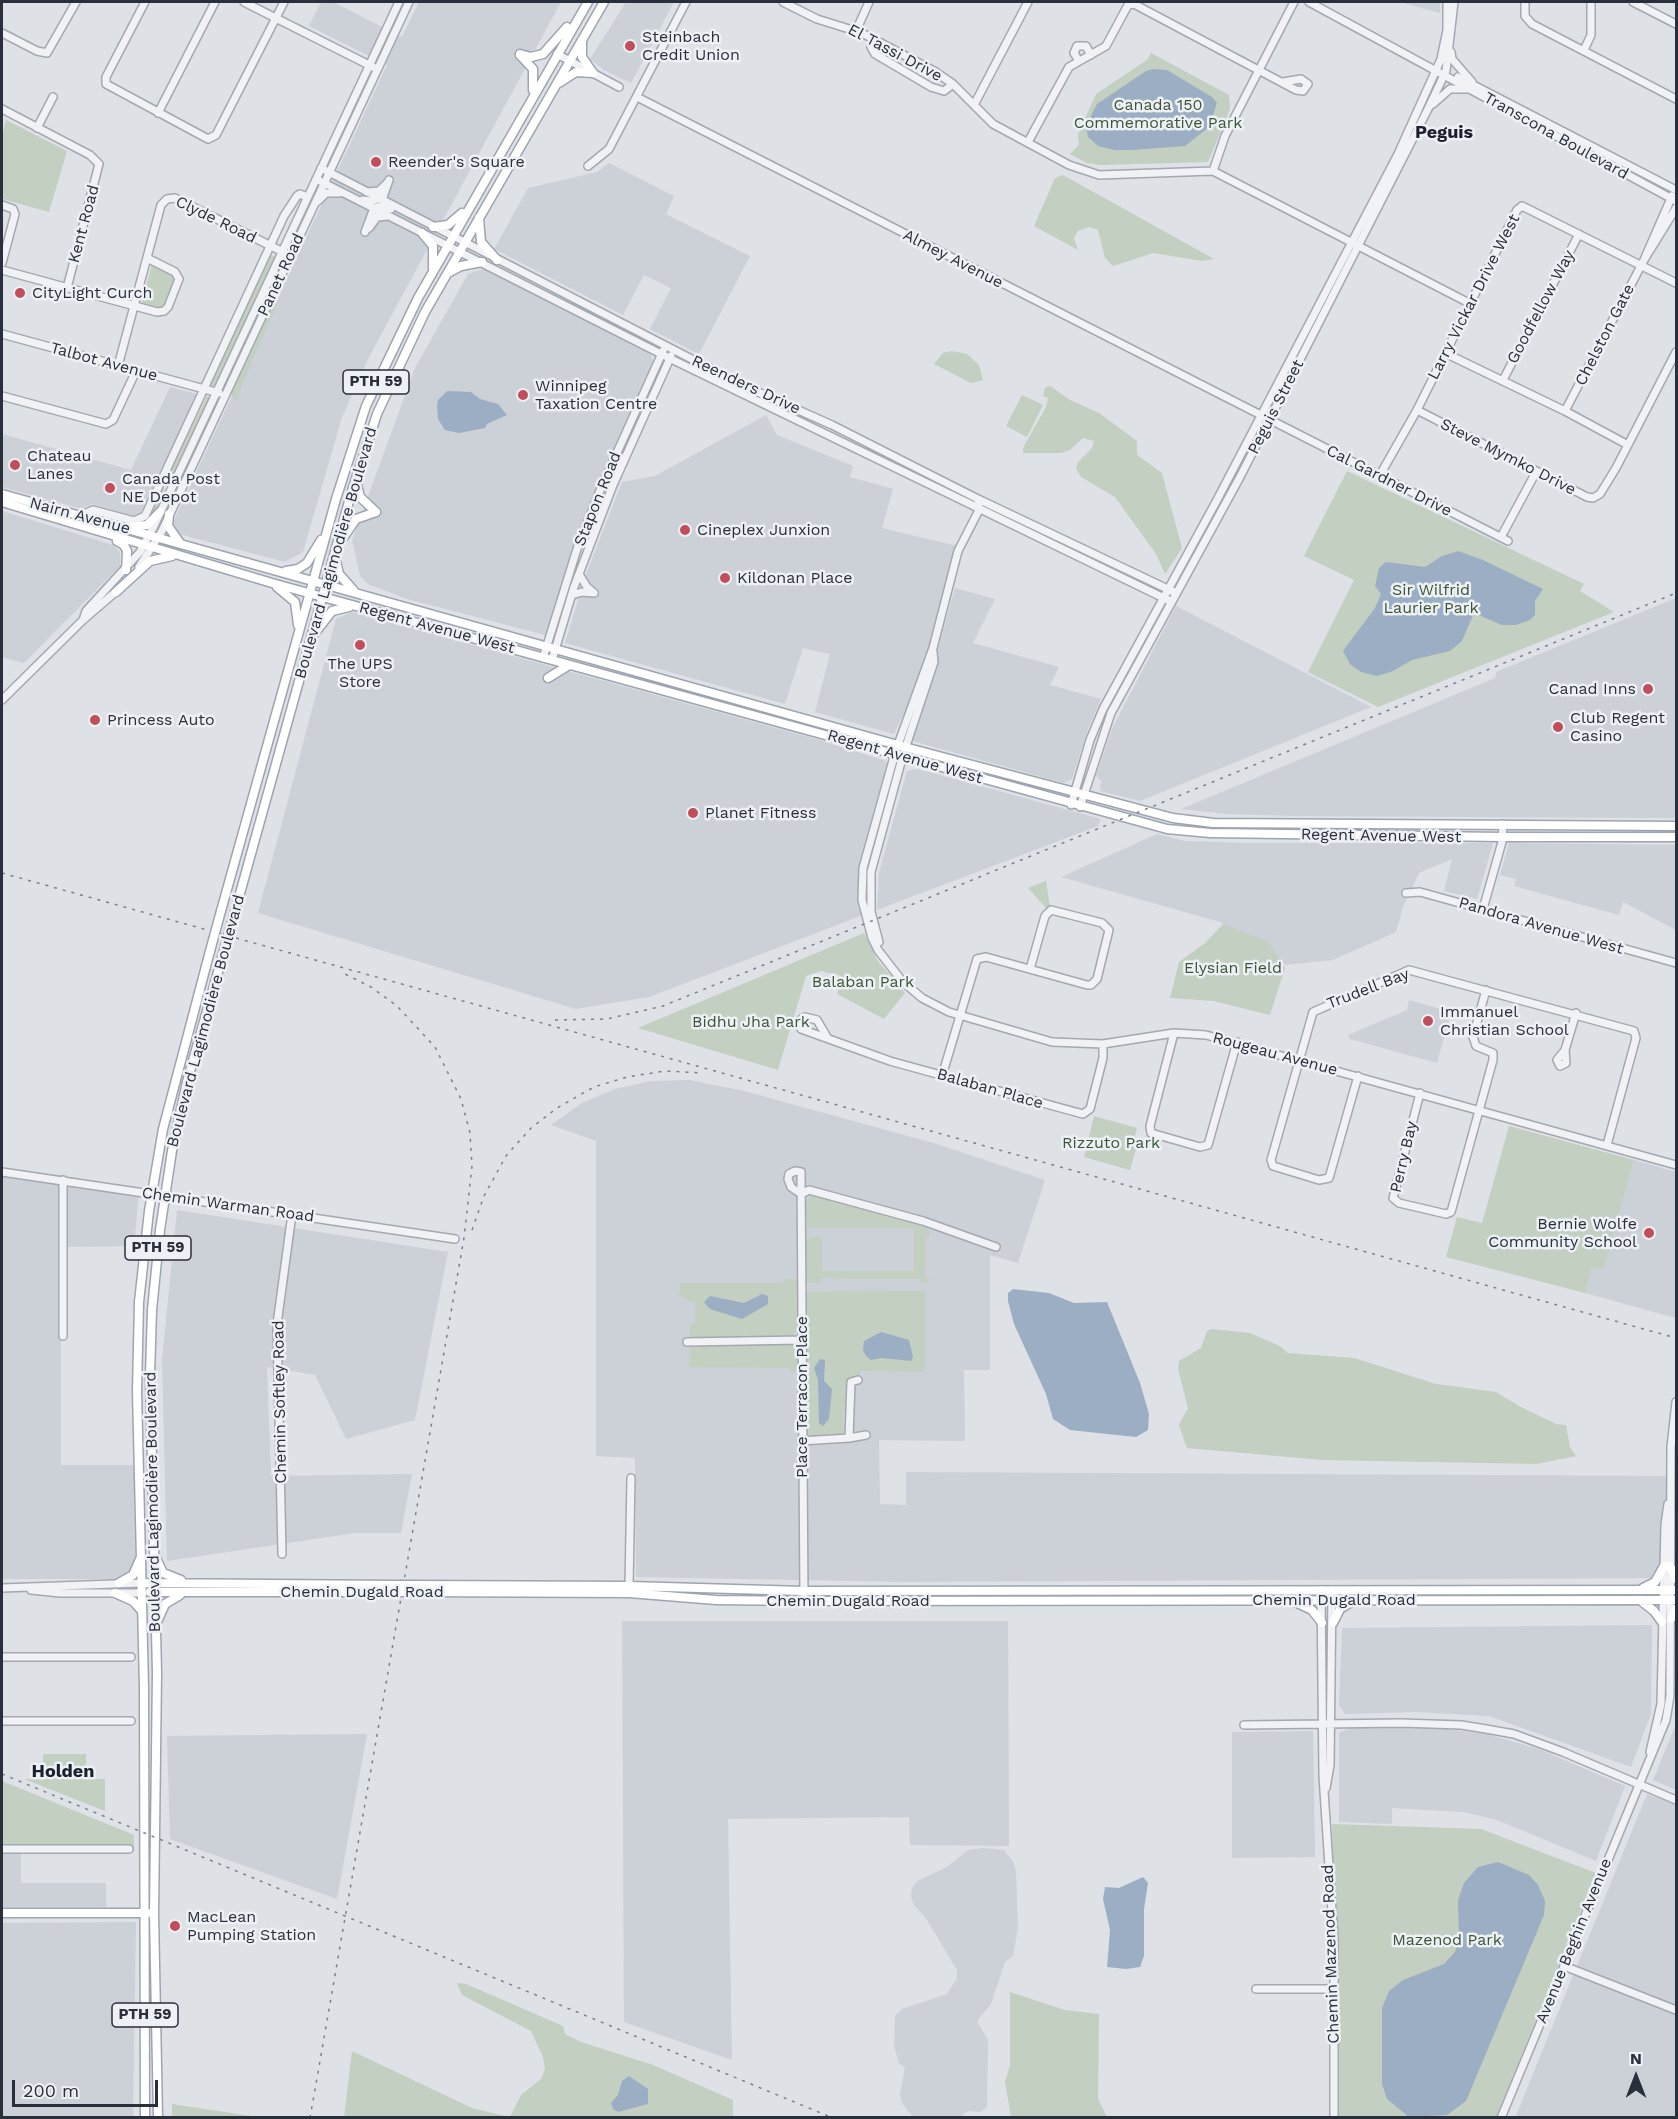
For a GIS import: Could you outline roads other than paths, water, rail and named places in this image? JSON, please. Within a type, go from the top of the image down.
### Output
[{"type":"main road","name":"Boulevard Lagimodière Boulevard","points":[[158,2118],[149,1913],[137,1344],[139,1302],[151,1193],[169,1101],[327,530],[351,449],[373,390],[402,328],[433,271],[588,2]]},
{"type":"main road","name":"Boulevard Lagimodière Boulevard","points":[[145,2118],[156,1624],[150,1376],[154,1283],[164,1195],[184,1095],[356,479],[395,372],[462,247],[568,60],[604,2]]},
{"type":"main road","points":[[529,103],[534,75],[530,65],[520,54],[531,57],[543,54],[579,16]]},
{"type":"main road","points":[[585,31],[581,53],[593,73]]},
{"type":"main road","points":[[544,103],[569,75],[580,72],[593,73]]},
{"type":"main road","points":[[433,227],[448,225],[471,205]]},
{"type":"main road","points":[[479,217],[481,242],[497,260]]},
{"type":"main road","points":[[422,233],[433,246],[433,271]]},
{"type":"main road","points":[[447,274],[465,265],[482,262]]},
{"type":"main road","points":[[355,592],[339,574],[335,551],[356,519],[376,512],[360,497],[356,479]]},
{"type":"main road","name":"Nairn Avenue","points":[[2,494],[79,520],[101,532],[148,547]]},
{"type":"main road","name":"Nairn Avenue","points":[[2,502],[79,520],[124,525],[154,536]]},
{"type":"main road","points":[[124,525],[147,525],[165,513],[168,526],[180,543]]},
{"type":"main road","points":[[282,572],[298,569],[307,563],[327,530]]},
{"type":"main road","points":[[101,532],[124,545],[128,557],[126,570]]},
{"type":"main road","name":"Regent Avenue West","points":[[154,536],[823,723],[1076,806],[1167,829],[1264,834],[1385,836],[1677,837]]},
{"type":"main road","name":"Regent Avenue West","points":[[148,547],[820,733],[900,750],[1173,819],[1213,823],[1677,826]]},
{"type":"main road","points":[[116,592],[150,561],[179,556]]},
{"type":"main road","points":[[272,583],[295,602],[299,632]]},
{"type":"main road","points":[[311,639],[332,611],[357,606]]},
{"type":"main road","points":[[464,636],[468,623]]},
{"type":"main road","points":[[548,678],[569,665]]},
{"type":"main road","points":[[713,704],[728,696]]},
{"type":"main road","points":[[728,708],[743,701]]},
{"type":"main road","points":[[779,721],[788,714]]},
{"type":"main road","points":[[800,717],[810,730]]},
{"type":"main road","points":[[820,733],[823,723]]},
{"type":"main road","points":[[1264,823],[1264,834]]},
{"type":"main road","points":[[1385,836],[1397,824]]},
{"type":"main road","points":[[154,1549],[163,1573],[192,1583]]},
{"type":"main road","points":[[119,1583],[133,1575],[141,1556]]},
{"type":"main road","points":[[1637,1589],[1655,1582],[1667,1566],[1677,1579]]},
{"type":"main road","name":"Chemin Dugald Road","points":[[155,1588],[192,1583],[399,1588]]},
{"type":"main road","name":"Chemin Dugald Road","points":[[142,1588],[186,1592],[629,1586],[804,1591],[1637,1589],[1670,1595]]},
{"type":"main road","name":"Chemin Dugald Road","points":[[412,1588],[628,1593],[716,1600],[804,1601],[1640,1600],[1670,1595]]},
{"type":"main road","points":[[156,1624],[169,1600],[186,1592]]},
{"type":"main road","points":[[115,1593],[133,1601],[143,1612]]},
{"type":"main road","points":[[1288,1600],[1312,1610],[1322,1623]]},
{"type":"main road","points":[[1333,1623],[1340,1609],[1354,1600]]},
{"type":"main road","points":[[1640,1600],[1667,1621],[1677,1609]]},
{"type":"main road","points":[[2,1913],[149,1913]]},
{"type":"street","points":[[2,33],[37,51],[47,53],[76,2]]},
{"type":"street","points":[[145,2],[105,82],[109,88],[207,138],[213,138],[284,2]]},
{"type":"street","points":[[158,113],[215,2]]},
{"type":"street","points":[[244,2],[378,69]]},
{"type":"street","name":"Panet Road","points":[[165,513],[169,493],[399,2]]},
{"type":"street","name":"Panet Road","points":[[148,547],[224,398],[409,2]]},
{"type":"street","points":[[588,166],[609,149],[686,2]]},
{"type":"street","name":"El Tassi Drive","points":[[783,2],[817,19],[874,39],[953,84],[993,124],[1069,165],[1099,175],[1213,171],[1469,303]]},
{"type":"street","points":[[856,31],[869,2]]},
{"type":"street","points":[[974,105],[1028,2]]},
{"type":"street","points":[[1213,171],[1225,136],[1294,2]]},
{"type":"street","name":"Transcona Boulevard","points":[[1309,2],[1676,189]]},
{"type":"street","name":"Peguis Street","points":[[1076,806],[1074,794],[1096,725],[1398,154],[1437,69],[1447,30],[1447,2]]},
{"type":"street","name":"Peguis Street","points":[[1076,806],[1084,796],[1096,753],[1111,713],[1269,421],[1445,73],[1450,48],[1454,2]]},
{"type":"street","points":[[1525,2],[1528,21],[1677,99]]},
{"type":"street","points":[[1584,50],[1591,35],[1591,2]]},
{"type":"street","points":[[1633,2],[1677,24]]},
{"type":"street","points":[[1028,142],[1069,67],[1106,46],[1128,5],[1134,4],[1283,82]]},
{"type":"street","points":[[874,39],[871,47],[875,54],[931,87],[944,91],[953,84]]},
{"type":"street","points":[[1079,62],[1074,53],[1077,46],[1086,46],[1091,55]]},
{"type":"street","points":[[1450,48],[1452,59],[1474,88]]},
{"type":"street","points":[[557,54],[619,87]]},
{"type":"street","points":[[1428,109],[1450,89],[1474,88]]},
{"type":"street","name":"Transcona Boulevard","points":[[1474,88],[1674,199]]},
{"type":"street","points":[[37,128],[53,97]]},
{"type":"street","name":"Almey Avenue","points":[[637,97],[1269,421]]},
{"type":"street","name":"Kent Road","points":[[2,109],[90,155],[99,164],[67,288]]},
{"type":"street","points":[[339,150],[338,171],[351,184]]},
{"type":"street","name":"Reenders Drive","points":[[321,168],[453,237],[482,262],[584,309],[663,350],[669,358],[1170,601]]},
{"type":"street","name":"Reenders Drive","points":[[316,179],[448,245],[462,247],[497,260],[648,346],[673,351],[832,425],[978,499],[1176,593]]},
{"type":"street","points":[[314,205],[326,193],[347,195],[367,201],[379,199],[386,193],[389,180],[379,191],[364,191]]},
{"type":"street","name":"Chelston Gate","points":[[1565,411],[1643,262],[1674,199],[1676,189]]},
{"type":"street","points":[[124,525],[138,521],[145,516],[270,246],[297,196],[300,194],[307,197]]},
{"type":"street","name":"Clyde Road","points":[[118,366],[162,205],[171,198],[290,256]]},
{"type":"street","points":[[2,205],[13,209],[15,214],[2,263]]},
{"type":"street","points":[[390,217],[377,217],[364,232],[374,208],[384,206],[421,221]]},
{"type":"street","name":"Larry Vickar Drive West","points":[[1380,475],[1417,410],[1517,210],[1522,206],[1643,262],[1677,283]]},
{"type":"street","name":"Chelston Gate","points":[[1643,262],[1677,208]]},
{"type":"street","name":"Goodfellow Way","points":[[1503,380],[1580,234]]},
{"type":"street","points":[[2,270],[157,312],[164,311],[178,287],[179,279],[175,272],[147,258]]},
{"type":"street","name":"Talbot Avenue","points":[[2,334],[205,390],[224,398]]},
{"type":"street","points":[[648,346],[655,367]]},
{"type":"street","name":"Stapon Road","points":[[547,659],[547,645],[577,549],[604,481],[663,350]]},
{"type":"street","name":"Stapon Road","points":[[547,659],[556,647],[574,587],[613,485],[673,351]]},
{"type":"street","points":[[1445,353],[1565,411],[1628,446],[1677,352]]},
{"type":"street","points":[[2,396],[106,424],[114,420],[136,371]]},
{"type":"street","name":"Steve Mymko Drive","points":[[1417,410],[1587,497],[1600,494],[1628,446]]},
{"type":"street","name":"Cal Gardner Drive","points":[[1269,421],[1505,539],[1536,472]]},
{"type":"street","points":[[162,480],[169,493]]},
{"type":"street","points":[[604,481],[613,485]]},
{"type":"street","points":[[978,499],[979,510]]},
{"type":"street","name":"Rougeau Avenue","points":[[979,510],[958,551],[933,648],[934,662],[900,750],[873,862],[869,893],[876,937],[886,961],[902,981],[922,998],[959,1015],[1052,1042],[1103,1044],[1174,1033],[1206,1035],[1677,1165]]},
{"type":"street","points":[[2,700],[83,620],[148,547]]},
{"type":"street","points":[[100,602],[116,592],[148,547]]},
{"type":"street","points":[[577,549],[588,552]]},
{"type":"street","points":[[572,596],[582,592],[594,593],[579,574]]},
{"type":"street","points":[[567,580],[574,587]]},
{"type":"street","points":[[1483,909],[1503,837],[1503,824]]},
{"type":"street","name":"Pandora Avenue West","points":[[1406,893],[1420,892],[1677,963]]},
{"type":"street","points":[[942,1076],[976,958],[986,957],[1030,969],[1091,985],[1097,979],[1109,930],[1102,923],[1051,910],[1045,916],[1030,969]]},
{"type":"street","name":"Trudell Bay","points":[[1358,1076],[1329,1178],[1319,1180],[1276,1168],[1270,1160],[1313,1012],[1404,972],[1420,972],[1631,1029],[1636,1034],[1606,1145]]},
{"type":"street","points":[[1479,1110],[1493,1060],[1493,1053],[1476,1046],[1473,1037],[1486,990]]},
{"type":"street","points":[[1565,1050],[1576,1013]]},
{"type":"street","points":[[1174,1033],[1150,1126],[1151,1133],[1200,1147],[1208,1145],[1237,1042]]},
{"type":"street","name":"Balaban Place","points":[[827,1037],[890,1061],[1083,1114],[1090,1109],[1102,1065],[1103,1044]]},
{"type":"street","name":"Perry Bay","points":[[1420,1093],[1392,1194],[1395,1200],[1420,1209],[1442,1215],[1451,1212],[1479,1110]]},
{"type":"street","name":"Chemin Warman Road","points":[[2,1172],[63,1179],[455,1239]]},
{"type":"street","points":[[63,1179],[63,1336]]},
{"type":"street","name":"Place Terracon Place","points":[[804,1601],[801,1441],[801,1194],[809,1190],[901,1215],[996,1246]]},
{"type":"street","name":"Chemin Softley Road","points":[[282,1554],[278,1324],[292,1214]]},
{"type":"street","points":[[687,1342],[801,1340]]},
{"type":"street","points":[[849,1438],[851,1382],[858,1380]]},
{"type":"street","name":"Avenue Beghin Avenue","points":[[1501,2118],[1647,1764],[1664,1711],[1670,1595],[1667,1566],[1672,1430],[1677,1402]]},
{"type":"street","points":[[801,1441],[866,1435]]},
{"type":"street","points":[[629,1586],[630,1478]]},
{"type":"street","name":"Chemin Dugald Road","points":[[2,1588],[119,1583],[142,1588]]},
{"type":"street","name":"Chemin Dugald Road","points":[[20,1588],[60,1593],[115,1593],[142,1588]]},
{"type":"street","name":"Chemin Mazenod Road","points":[[1322,1590],[1326,1725]]},
{"type":"street","name":"Chemin Mazenod Road","points":[[1332,1590],[1333,1623],[1326,1725],[1325,1790],[1334,1989],[1334,2118]]},
{"type":"street","points":[[2,1657],[131,1657]]},
{"type":"street","points":[[1664,1711],[1677,1712]]},
{"type":"street","points":[[2,1721],[131,1721]]},
{"type":"street","points":[[1244,1725],[1432,1724],[1461,1725],[1514,1734],[1677,1800]]},
{"type":"street","points":[[2,1849],[129,1849]]},
{"type":"street","points":[[1564,1966],[1677,2010]]},
{"type":"street","points":[[1256,1989],[1334,1989]]},
{"type":"water","name":"Canada 150 Commemorative Park","points":[[1167,70],[1212,97],[1217,103],[1209,127],[1185,146],[1114,150],[1098,146],[1088,137],[1086,126],[1097,104],[1146,71]]},
{"type":"water","points":[[447,391],[471,392],[480,399],[498,404],[507,415],[487,424],[485,428],[459,433],[445,430],[438,419],[437,407],[438,400]]},
{"type":"water","points":[[1458,551],[1483,560],[1543,589],[1535,601],[1535,615],[1530,620],[1516,625],[1502,625],[1474,613],[1462,641],[1450,651],[1412,660],[1393,671],[1377,676],[1361,672],[1350,664],[1343,651],[1375,608],[1381,594],[1375,586],[1379,568],[1386,562],[1425,567],[1442,556]]},
{"type":"water","points":[[1013,1289],[1049,1293],[1074,1303],[1107,1302],[1140,1383],[1149,1414],[1148,1430],[1136,1437],[1070,1430],[1053,1419],[1046,1394],[1014,1324],[1008,1301],[1008,1293]]},
{"type":"water","points":[[762,1294],[768,1296],[768,1304],[742,1319],[710,1309],[704,1302],[710,1296],[744,1303]]},
{"type":"water","points":[[881,1332],[909,1340],[913,1357],[911,1361],[882,1358],[871,1360],[866,1356],[863,1350],[864,1341]]},
{"type":"water","points":[[820,1359],[825,1360],[824,1381],[832,1389],[829,1419],[823,1426],[819,1423],[818,1380],[814,1368]]},
{"type":"water","points":[[1498,1862],[1529,1875],[1538,1885],[1545,1901],[1544,1915],[1466,2101],[1447,2115],[1409,2117],[1387,2099],[1382,2084],[1382,2008],[1389,1991],[1403,1980],[1444,1964],[1455,1952],[1459,1939],[1458,1900],[1464,1883],[1478,1867]]},
{"type":"water","points":[[1143,1877],[1148,1883],[1144,1909],[1144,1956],[1140,1967],[1126,1969],[1107,1967],[1110,1930],[1103,1899],[1105,1887],[1119,1888]]},
{"type":"water","points":[[629,2076],[648,2089],[648,2104],[618,2112],[613,2109],[611,2103],[618,2095],[622,2081]]},
{"type":"railway","points":[[555,1020],[607,1019],[663,1006],[1676,593]]},
{"type":"railway","points":[[2,873],[1676,1338]]},
{"type":"railway","points":[[310,2118],[464,1238],[472,1166],[470,1133],[461,1099],[435,1047],[397,1006],[371,987],[341,972]]},
{"type":"railway","points":[[472,1230],[484,1196],[506,1156],[531,1128],[557,1108],[594,1087],[627,1077],[665,1071],[703,1073]]},
{"type":"railway","points":[[2,1774],[833,2118]]},
{"type":"place","name":"Steinbach Credit Union","points":[[630,46]]},
{"type":"place","name":"Reender's Square","points":[[376,162]]},
{"type":"place","name":"CityLight Curch","points":[[20,293]]},
{"type":"place","name":"Winnipeg Taxation Centre","points":[[523,395]]},
{"type":"place","name":"Chateau Lanes","points":[[15,465]]},
{"type":"place","name":"Canada Post NE Depot","points":[[110,488]]},
{"type":"place","name":"Cineplex Junxion","points":[[685,530]]},
{"type":"place","name":"Kildonan Place","points":[[725,578]]},
{"type":"place","name":"The UPS Store","points":[[360,645]]},
{"type":"place","name":"Canad Inns","points":[[1648,689]]},
{"type":"place","name":"Princess Auto","points":[[95,720]]},
{"type":"place","name":"Club Regent Casino","points":[[1558,727]]},
{"type":"place","name":"Planet Fitness","points":[[693,813]]},
{"type":"place","name":"Immanuel Christian School","points":[[1428,1021]]},
{"type":"place","name":"Bernie Wolfe Community School","points":[[1649,1233]]},
{"type":"place","name":"MacLean Pumping Station","points":[[175,1926]]},
{"type":"district","name":"Peguis","points":[[1444,133]]},
{"type":"district","name":"Holden","points":[[63,1772]]},
{"type":"park label","name":"Sir Wilfrid Laurier Park","points":[[1431,599]]},
{"type":"park label","name":"Elysian Field","points":[[1233,968]]},
{"type":"park label","name":"Balaban Park","points":[[863,982]]},
{"type":"park label","name":"Bidhu Jha Park","points":[[751,1022]]},
{"type":"park label","name":"Rizzuto Park","points":[[1111,1143]]},
{"type":"park label","name":"Mazenod Park","points":[[1447,1940]]}]
